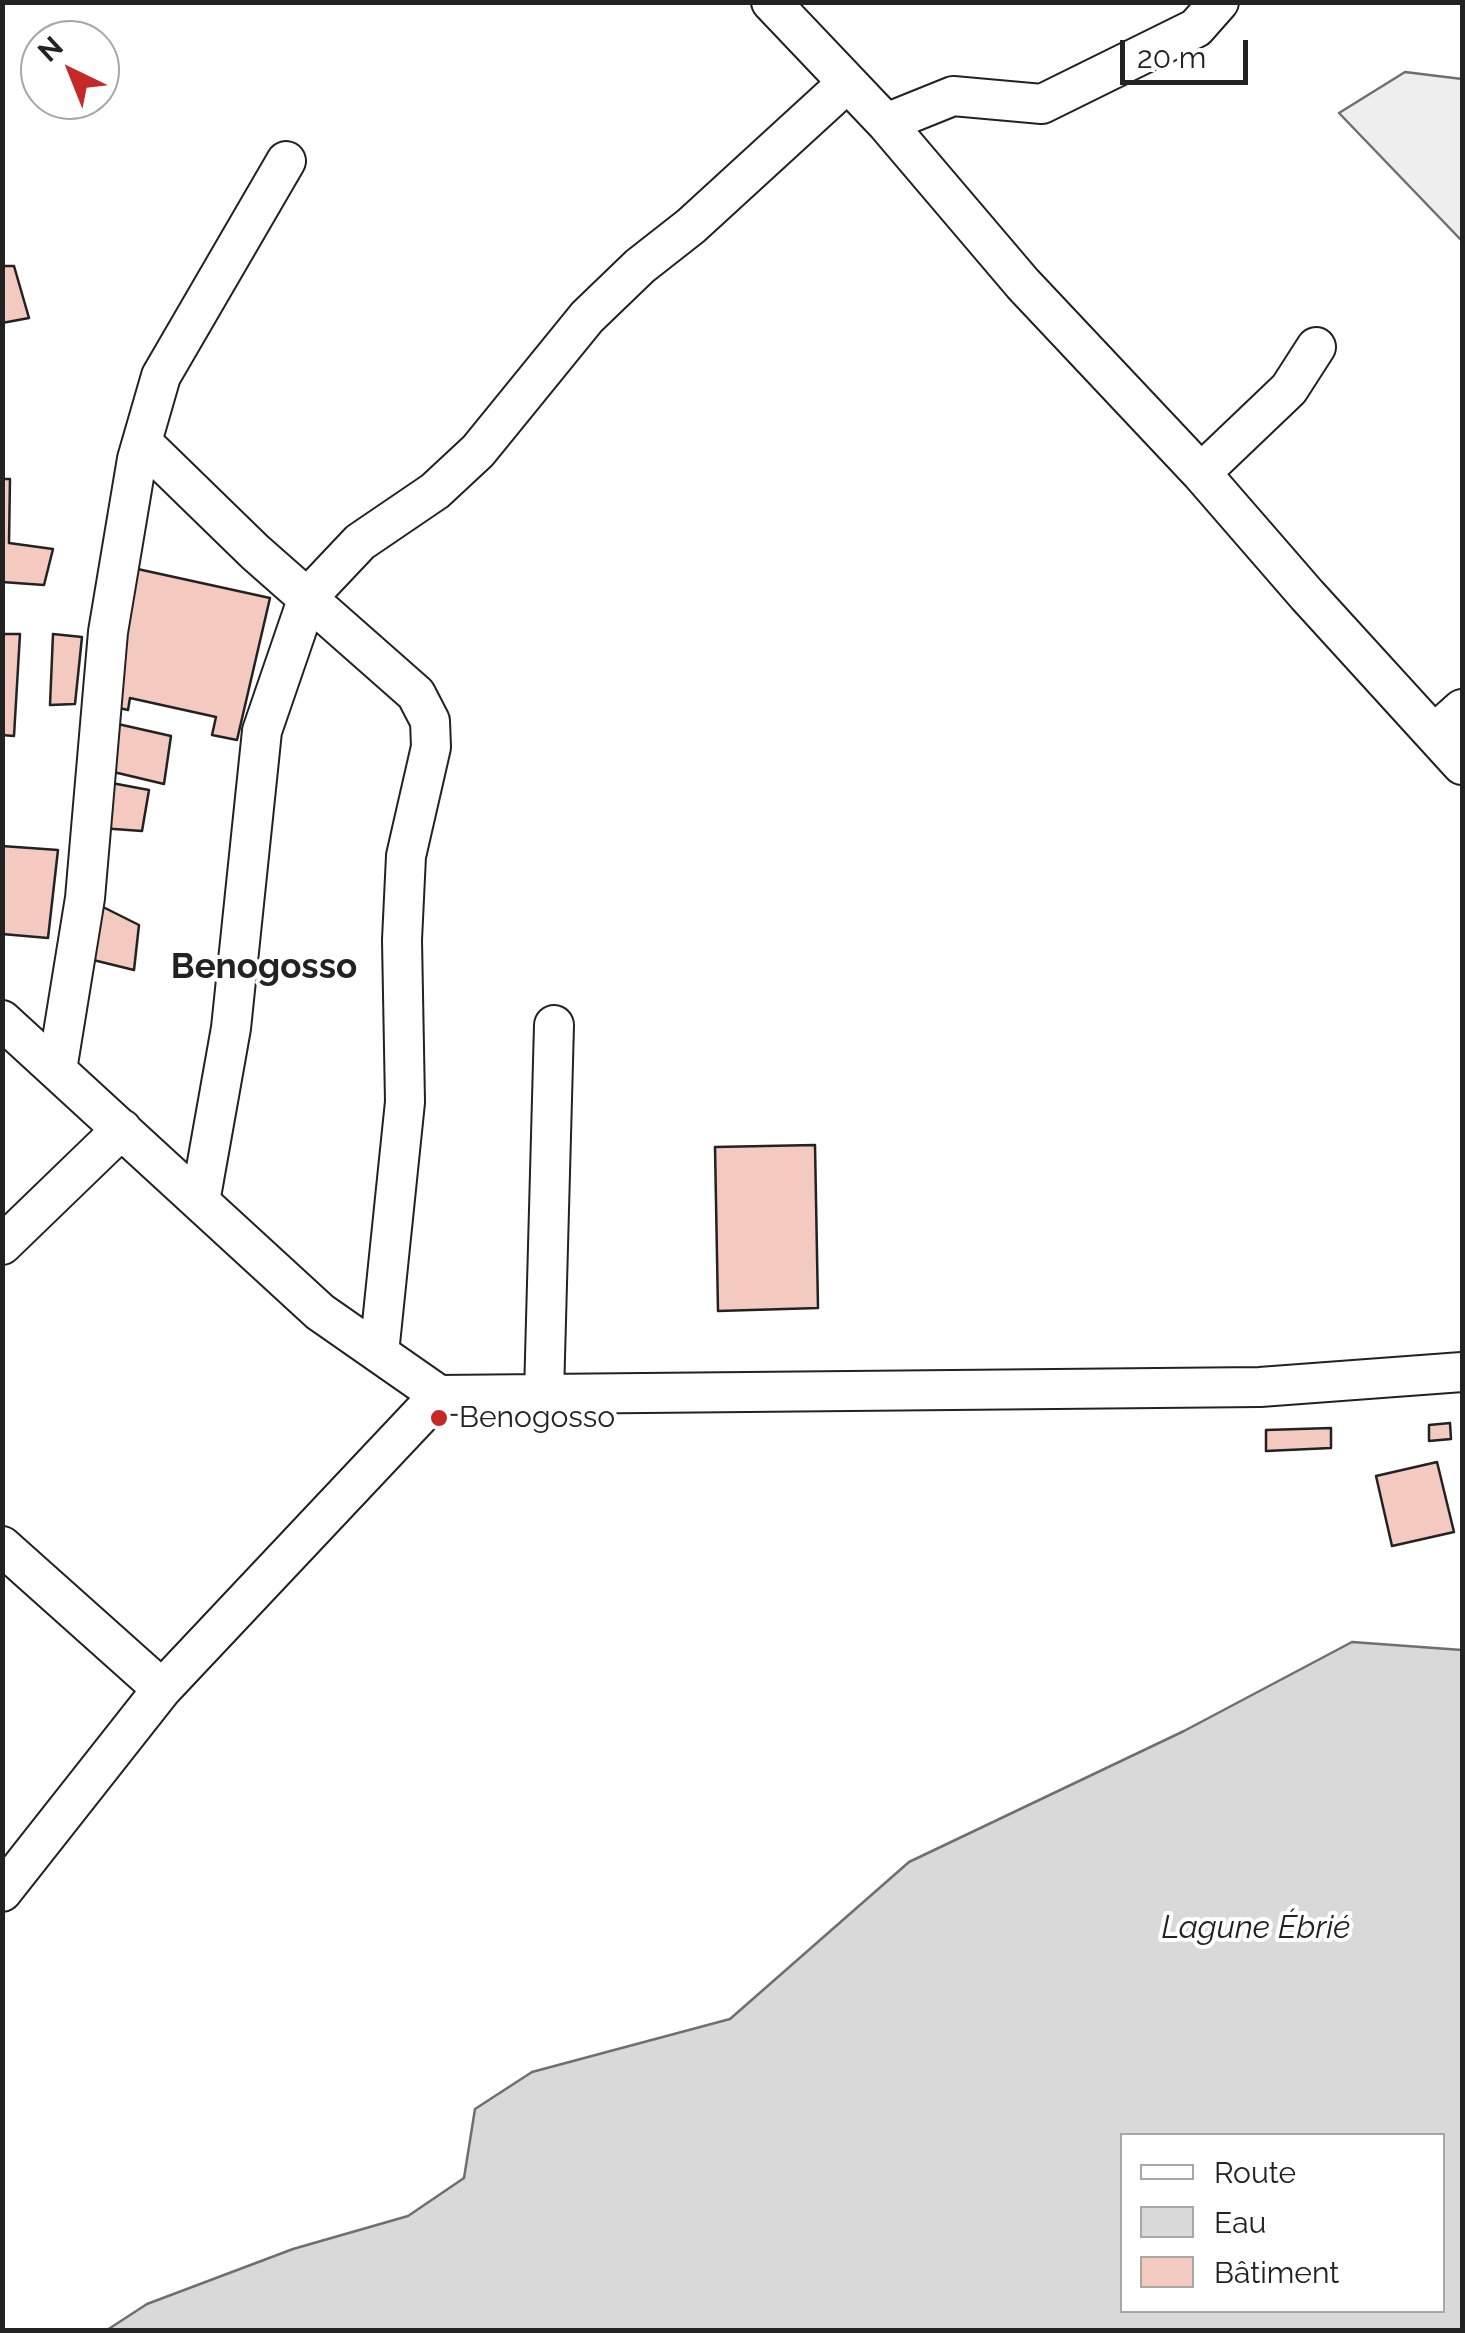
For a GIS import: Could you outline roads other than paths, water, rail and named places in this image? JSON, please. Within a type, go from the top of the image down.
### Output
[{"type":"street","points":[[770,2],[886,124],[1023,284],[1200,473],[1462,765]]},
{"type":"street","points":[[886,124],[953,96],[1042,104],[1196,28],[1220,2]]},
{"type":"street","points":[[200,1202],[231,1028],[262,731],[308,597],[360,542],[435,490],[478,451],[587,317],[846,84]]},
{"type":"street","points":[[57,1070],[85,898],[108,632],[142,442],[160,376],[286,160]]},
{"type":"street","points":[[1200,473],[1289,388],[1316,347]]},
{"type":"street","points":[[142,442],[255,552],[416,694],[430,721],[431,747],[406,856],[402,940],[404,1102],[379,1353]]},
{"type":"street","points":[[1434,734],[1462,708]]},
{"type":"street","points":[[2,1020],[320,1312],[439,1395],[1260,1387],[1462,1372]]},
{"type":"street","points":[[544,1394],[554,1025]]},
{"type":"street","points":[[2,1245],[122,1130]]},
{"type":"street","points":[[2,1892],[162,1689],[439,1395]]},
{"type":"street","points":[[2,1546],[162,1689]]},
{"type":"water","name":"Lagune Ébrié","points":[[1352,1642],[1462,1650],[1462,2330],[107,2330],[147,2304],[293,2249],[408,2216],[464,2178],[475,2109],[532,2072],[730,2019],[909,1862],[1184,1731]]},
{"type":"place","name":"Benogosso","points":[[439,1418]]},
{"type":"district","name":"Benogosso","points":[[264,967]]}]
